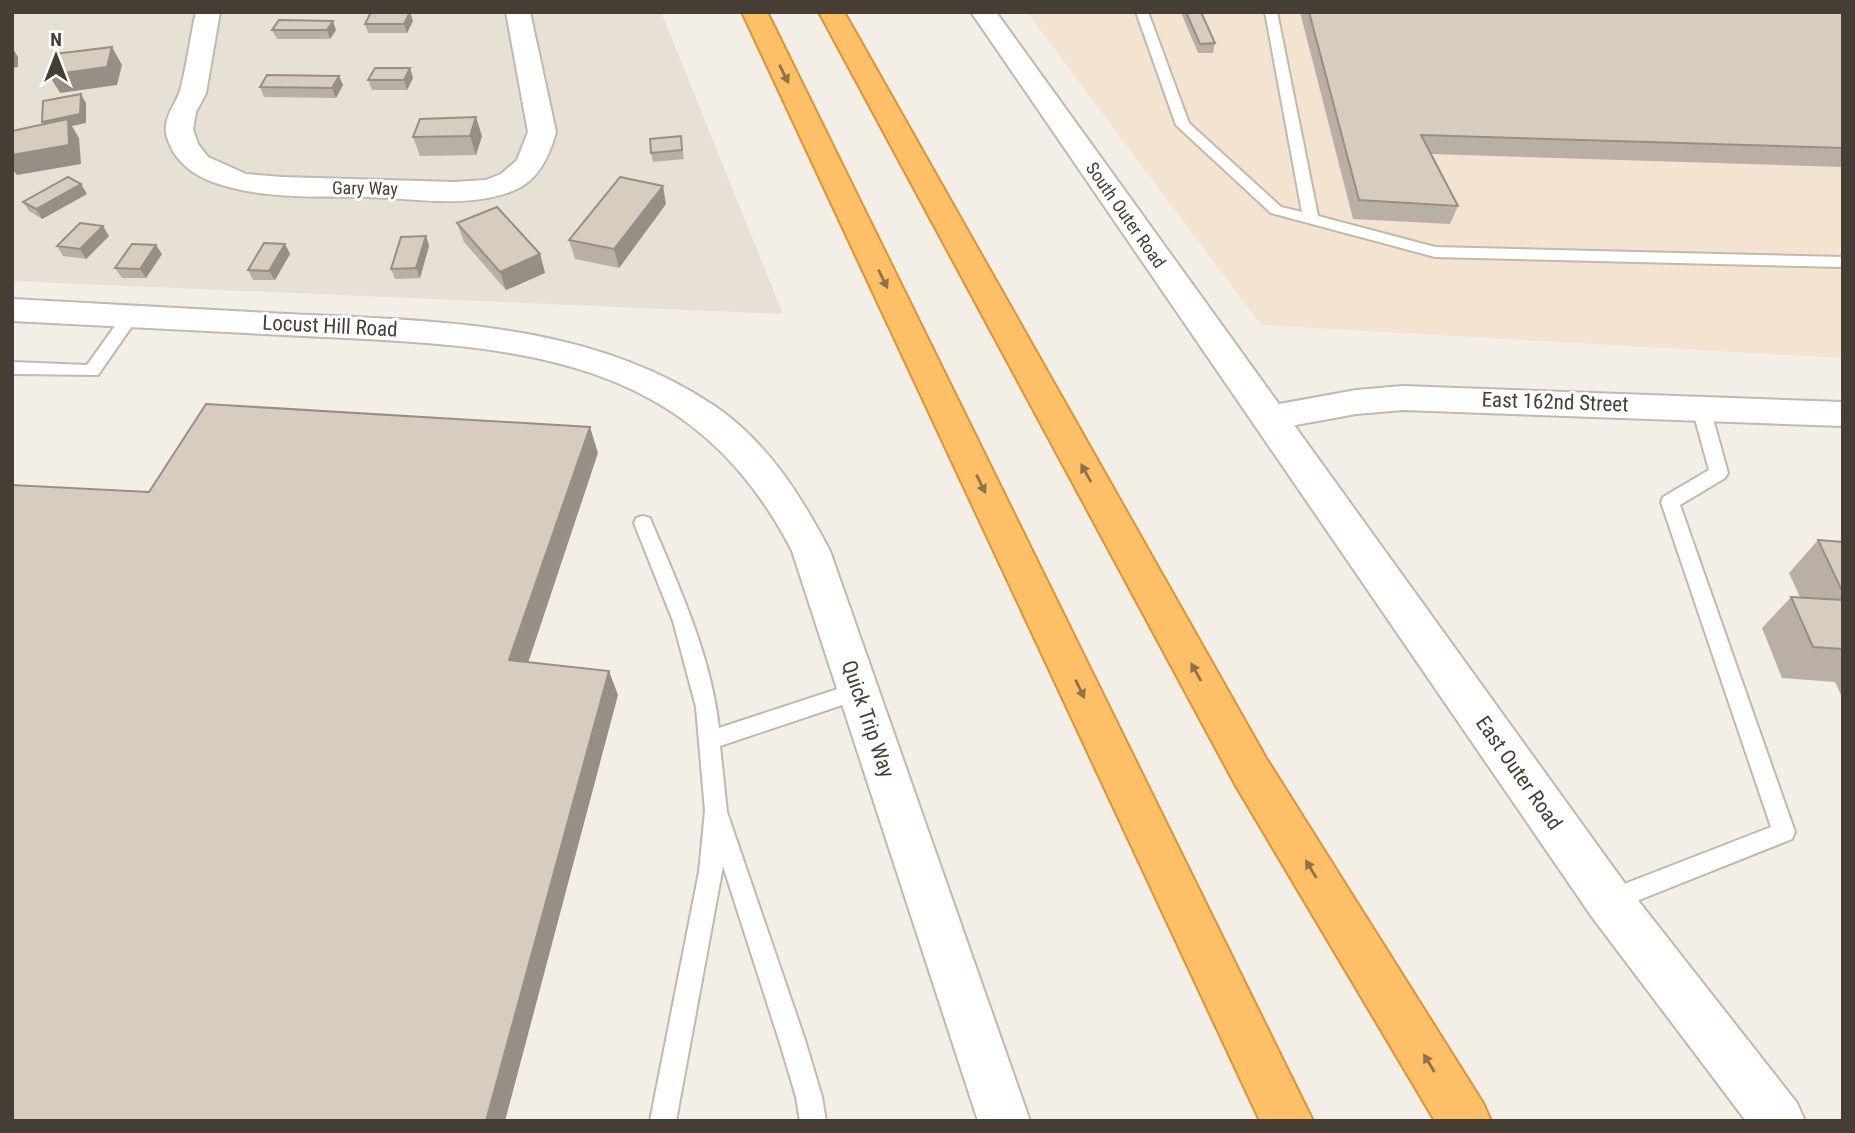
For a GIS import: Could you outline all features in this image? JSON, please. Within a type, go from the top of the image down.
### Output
[{"type":"highway","points":[[754,12],[1287,1121]]},
{"type":"highway","points":[[831,12],[1251,772],[1465,1121]]},
{"type":"street","name":"Gary Way","points":[[208,12],[193,93],[182,112],[179,129],[184,146],[198,163],[220,175],[243,182],[282,186],[478,191],[498,187],[515,179],[528,168],[537,152],[542,132],[518,12]]},
{"type":"street","name":"South Outer Road","points":[[984,12],[1268,418]]},
{"type":"street","name":"Locust Hill Road","points":[[12,310],[474,335],[533,344],[578,355],[641,380]]},
{"type":"street","name":"Quick Trip Way","points":[[641,380],[710,422],[751,458],[785,502],[811,551],[1004,1121]]},
{"type":"street","name":"East 162nd Street","points":[[1268,418],[1356,402],[1403,398],[1843,414]]},
{"type":"street","name":"East Outer Road","points":[[1268,418],[1609,901],[1779,1121]]},
{"type":"lane","points":[[1142,12],[1183,125],[1276,210],[1435,252],[1843,262]]},
{"type":"lane","points":[[1271,12],[1311,219]]},
{"type":"lane","points":[[12,368],[92,371],[131,316]]},
{"type":"lane","points":[[1609,901],[1784,832],[1670,502],[1719,473],[1701,408]]},
{"type":"lane","points":[[643,523],[683,621],[706,707],[716,811],[711,872],[663,1121]]},
{"type":"lane","points":[[710,740],[859,691]]},
{"type":"lane","points":[[716,811],[792,1040],[809,1097],[813,1121]]},
{"type":"shaded area","points":[[12,12],[661,12],[783,314],[12,281]]},
{"type":"shaded area","points":[[1027,12],[1843,12],[1843,358],[1261,325]]},
{"type":"building","points":[[371,12],[410,12],[404,24],[365,24]]},
{"type":"building","points":[[1186,12],[1201,12],[1215,43],[1200,44]]},
{"type":"building","points":[[1309,12],[1843,12],[1843,148],[1421,135],[1458,206],[1359,200]]},
{"type":"building","points":[[279,20],[333,21],[327,30],[272,30]]},
{"type":"building","points":[[112,47],[107,67],[49,75],[55,54]]},
{"type":"building","points":[[375,68],[410,68],[404,80],[368,80]]},
{"type":"building","points":[[267,75],[339,76],[332,88],[260,87]]},
{"type":"building","points":[[81,94],[80,114],[42,122],[43,101]]},
{"type":"building","points":[[476,117],[470,136],[413,137],[420,119]]},
{"type":"building","points":[[68,119],[69,145],[12,155],[12,131]]},
{"type":"building","points":[[681,136],[682,150],[651,153],[650,139]]},
{"type":"building","points":[[68,177],[81,184],[36,209],[23,202]]},
{"type":"building","points":[[620,177],[663,186],[614,249],[569,240]]},
{"type":"building","points":[[497,207],[540,254],[500,272],[457,223]]},
{"type":"building","points":[[80,223],[103,226],[80,249],[57,246]]},
{"type":"building","points":[[426,236],[416,268],[391,269],[401,237]]},
{"type":"building","points":[[264,243],[285,244],[269,271],[248,270]]},
{"type":"building","points":[[132,244],[156,245],[140,269],[115,268]]},
{"type":"building","points":[[206,404],[590,427],[509,660],[609,671],[486,1121],[12,1121],[12,485],[149,492]]},
{"type":"building","points":[[1818,540],[1843,542],[1843,593]]},
{"type":"building","points":[[1791,597],[1843,600],[1843,649],[1813,647]]}]
